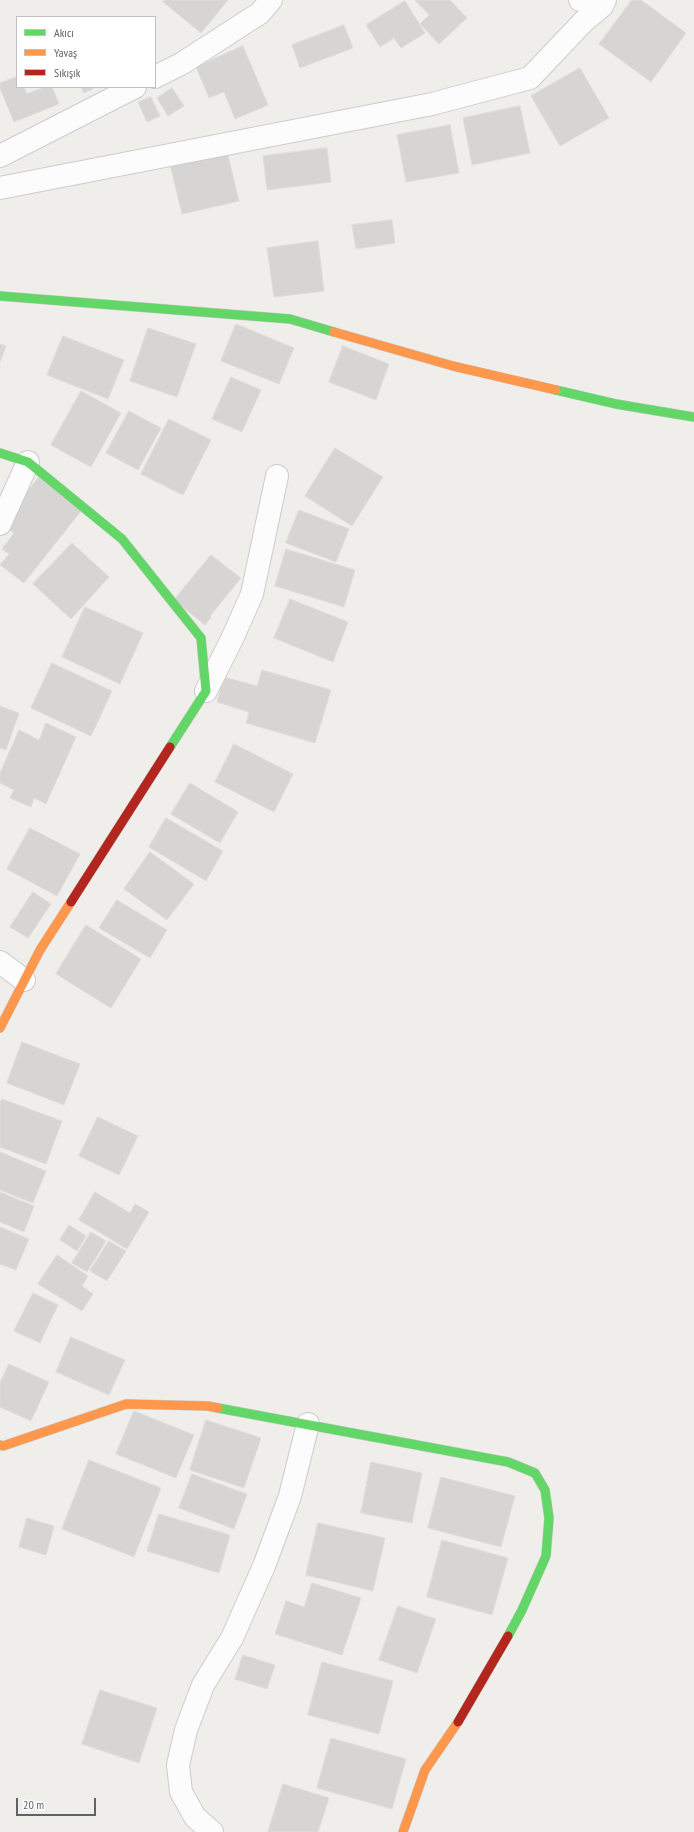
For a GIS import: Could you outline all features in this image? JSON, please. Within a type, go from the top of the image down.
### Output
[{"type":"street","points":[[156,76],[181,64],[260,13],[271,0]]},
{"type":"street","points":[[580,0],[603,3]]},
{"type":"street","points":[[0,188],[432,104],[530,78],[603,3]]},
{"type":"street","points":[[0,156],[133,88]]},
{"type":"street","points":[[0,296],[290,319],[453,366],[616,404],[694,417]]},
{"type":"street","points":[[0,453],[28,462],[122,538],[201,638],[206,691]]},
{"type":"street","points":[[0,524],[28,462]]},
{"type":"street","points":[[0,1028],[40,950],[206,691],[232,639],[252,594],[277,476]]},
{"type":"street","points":[[0,962],[24,980]]},
{"type":"street","points":[[0,1445],[3,1446],[126,1404],[208,1406],[508,1462],[535,1473],[546,1490],[549,1518],[546,1556],[522,1610],[492,1665],[462,1716],[425,1770],[403,1832]]},
{"type":"street","points":[[212,1832],[195,1817],[181,1792],[178,1765],[186,1730],[203,1685],[232,1638],[264,1566],[290,1496],[308,1424]]},
{"type":"building","points":[[165,0],[228,0],[201,33],[163,2]]},
{"type":"building","points":[[415,0],[450,0],[467,18],[439,44],[420,24],[429,15]]},
{"type":"building","points":[[632,0],[641,0],[686,33],[651,82],[599,44]]},
{"type":"building","points":[[405,1],[425,33],[401,48],[394,38],[380,47],[366,25]]},
{"type":"building","points":[[344,25],[353,48],[300,68],[292,45]]},
{"type":"building","points":[[243,46],[268,105],[235,119],[224,92],[209,98],[196,67]]},
{"type":"building","points":[[580,68],[609,118],[560,146],[531,96]]},
{"type":"building","points":[[16,77],[16,88],[24,88],[27,94],[42,88],[52,88],[59,104],[14,122],[0,88],[0,83]]},
{"type":"building","points":[[82,88],[94,88],[84,93]]},
{"type":"building","points":[[172,88],[184,106],[168,116],[157,98]]},
{"type":"building","points":[[151,97],[160,116],[147,122],[138,102]]},
{"type":"building","points":[[520,106],[530,153],[472,165],[463,118]]},
{"type":"building","points":[[450,125],[459,173],[406,182],[397,135]]},
{"type":"building","points":[[226,147],[239,201],[182,214],[169,160]]},
{"type":"building","points":[[327,148],[331,182],[267,190],[263,156]]},
{"type":"building","points":[[392,220],[395,243],[356,249],[352,225]]},
{"type":"building","points":[[318,241],[324,291],[274,297],[267,248]]},
{"type":"building","points":[[236,324],[294,348],[279,384],[221,361]]},
{"type":"building","points":[[148,328],[196,344],[177,397],[130,381]]},
{"type":"building","points":[[63,336],[124,360],[108,399],[47,375]]},
{"type":"building","points":[[0,344],[6,346],[0,362]]},
{"type":"building","points":[[343,346],[389,364],[376,400],[329,382]]},
{"type":"building","points":[[231,377],[261,390],[242,432],[212,419]]},
{"type":"building","points":[[81,391],[121,413],[91,467],[51,445]]},
{"type":"building","points":[[129,411],[161,428],[138,470],[106,453]]},
{"type":"building","points":[[169,419],[211,440],[183,495],[141,474]]},
{"type":"building","points":[[335,448],[383,477],[352,526],[305,496]]},
{"type":"building","points":[[39,477],[81,511],[24,583],[0,565],[9,554],[2,549],[14,533],[2,524]]},
{"type":"building","points":[[299,510],[349,529],[336,562],[286,543]]},
{"type":"building","points":[[72,543],[109,577],[71,619],[33,584]]},
{"type":"building","points":[[286,549],[355,570],[344,607],[275,586]]},
{"type":"building","points":[[211,555],[241,578],[210,616],[211,617],[205,625],[174,600]]},
{"type":"building","points":[[290,599],[348,622],[333,662],[274,638]]},
{"type":"building","points":[[85,607],[143,633],[120,684],[62,657]]},
{"type":"building","points":[[52,663],[112,691],[91,736],[31,708]]},
{"type":"building","points":[[262,670],[331,690],[315,743],[246,723],[249,712],[217,702],[224,677],[257,686]]},
{"type":"building","points":[[0,706],[19,713],[6,750],[0,748]]},
{"type":"building","points":[[46,723],[76,737],[46,804],[34,798],[31,807],[10,798],[14,790],[0,783],[0,773],[19,730],[39,740]]},
{"type":"building","points":[[234,744],[293,774],[274,812],[215,782]]},
{"type":"building","points":[[190,783],[238,812],[220,843],[171,814]]},
{"type":"building","points":[[166,818],[223,851],[206,881],[149,847]]},
{"type":"building","points":[[30,828],[80,854],[57,896],[7,869]]},
{"type":"building","points":[[150,852],[194,884],[167,920],[124,889]]},
{"type":"building","points":[[33,892],[51,904],[28,938],[10,927]]},
{"type":"building","points":[[117,900],[167,930],[150,958],[99,928]]},
{"type":"building","points":[[86,925],[141,959],[111,1008],[56,974]]},
{"type":"building","points":[[22,1042],[80,1064],[64,1105],[7,1083]]},
{"type":"building","points":[[2,1099],[62,1121],[46,1164],[0,1147],[0,1104]]},
{"type":"building","points":[[98,1117],[138,1136],[119,1175],[79,1156]]},
{"type":"building","points":[[0,1152],[46,1171],[33,1203],[0,1190]]},
{"type":"building","points":[[0,1192],[34,1206],[24,1232],[0,1222]]},
{"type":"building","points":[[95,1192],[130,1213],[135,1204],[149,1212],[127,1249],[79,1220]]},
{"type":"building","points":[[69,1225],[86,1236],[77,1251],[60,1240]]},
{"type":"building","points":[[0,1227],[29,1239],[16,1270],[0,1264]]},
{"type":"building","points":[[91,1232],[106,1241],[87,1272],[72,1263]]},
{"type":"building","points":[[109,1241],[126,1251],[107,1281],[90,1271]]},
{"type":"building","points":[[57,1255],[88,1276],[82,1286],[93,1294],[82,1311],[38,1284]]},
{"type":"building","points":[[33,1293],[58,1305],[40,1343],[14,1331]]},
{"type":"building","points":[[71,1337],[125,1360],[109,1395],[56,1372]]},
{"type":"building","points":[[9,1364],[49,1382],[31,1421],[0,1407],[0,1383]]},
{"type":"building","points":[[134,1411],[194,1435],[176,1478],[116,1454]]},
{"type":"building","points":[[206,1420],[261,1438],[244,1488],[190,1470]]},
{"type":"building","points":[[89,1460],[161,1488],[134,1557],[62,1529]]},
{"type":"building","points":[[371,1462],[422,1473],[412,1523],[361,1513]]},
{"type":"building","points":[[192,1474],[247,1494],[234,1529],[179,1508]]},
{"type":"building","points":[[441,1477],[515,1496],[501,1547],[428,1528]]},
{"type":"building","points":[[159,1514],[230,1535],[219,1573],[147,1551]]},
{"type":"building","points":[[27,1518],[54,1526],[46,1555],[19,1547]]},
{"type":"building","points":[[318,1523],[385,1538],[373,1591],[306,1575]]},
{"type":"building","points":[[442,1540],[508,1558],[492,1615],[427,1597]]},
{"type":"building","points":[[312,1583],[361,1598],[342,1655],[275,1634],[286,1601],[304,1607]]},
{"type":"building","points":[[398,1606],[436,1619],[417,1673],[379,1660]]},
{"type":"building","points":[[243,1655],[275,1665],[267,1689],[235,1679]]},
{"type":"building","points":[[322,1662],[393,1681],[379,1734],[308,1715]]},
{"type":"building","points":[[100,1690],[157,1708],[139,1763],[82,1744]]},
{"type":"building","points":[[331,1738],[406,1759],[392,1809],[317,1788]]},
{"type":"building","points":[[283,1784],[329,1798],[318,1832],[268,1832]]},
{"type":"traffic: fast","points":[[0,296],[290,319],[334,332]]},
{"type":"traffic: fast","points":[[556,390],[616,404],[694,417]]},
{"type":"traffic: fast","points":[[0,453],[28,462],[122,539],[201,638],[206,691],[170,747]]},
{"type":"traffic: fast","points":[[218,1408],[508,1462],[535,1473],[545,1490],[549,1518],[546,1556],[522,1610],[508,1636]]},
{"type":"traffic: slow","points":[[334,332],[453,366],[556,390]]},
{"type":"traffic: slow","points":[[0,1028],[40,950],[71,902]]},
{"type":"traffic: slow","points":[[0,1445],[3,1446],[126,1404],[208,1406],[218,1408]]},
{"type":"traffic: slow","points":[[403,1832],[425,1770],[458,1722]]},
{"type":"traffic: jam","points":[[71,902],[170,747]]},
{"type":"traffic: jam","points":[[458,1722],[508,1636]]}]
